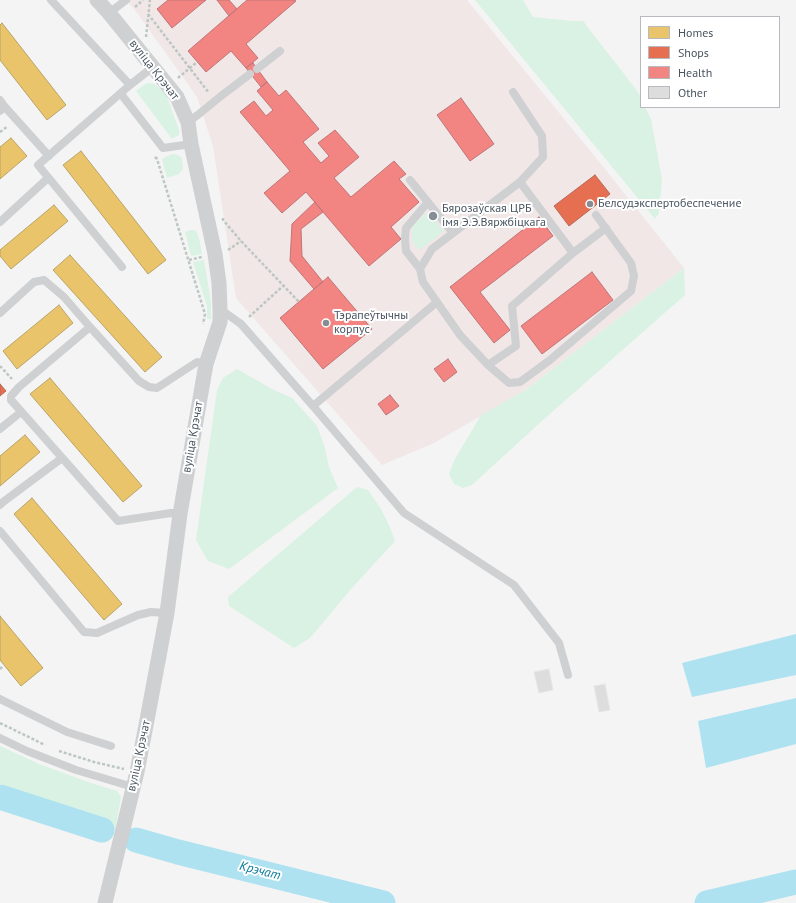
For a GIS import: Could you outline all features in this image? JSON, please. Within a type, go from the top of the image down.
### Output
[{"type":"street","name":"вуліца Крэчат","points":[[97,0],[154,67],[177,97],[188,122],[191,144],[215,254],[219,283],[220,309],[220,322],[218,330],[206,364],[180,514],[167,613],[148,720],[105,903]]},
{"type":"lane","points":[[50,0],[130,85]]},
{"type":"lane","points":[[109,13],[126,0]]},
{"type":"lane","points":[[188,122],[280,51]]},
{"type":"lane","points":[[122,267],[38,165],[130,85],[154,67]]},
{"type":"lane","points":[[420,269],[432,249],[520,182],[543,157],[542,136],[513,92]]},
{"type":"lane","points":[[120,94],[163,148],[191,144]]},
{"type":"lane","points":[[2,106],[49,156]]},
{"type":"lane","points":[[0,222],[48,178]]},
{"type":"lane","points":[[410,180],[453,233]]},
{"type":"lane","points":[[520,182],[573,253]]},
{"type":"lane","points":[[428,202],[406,228],[406,251],[420,269],[423,282],[460,335],[488,365],[509,383],[520,382],[550,360],[631,291],[634,276],[631,263],[596,215]]},
{"type":"lane","points":[[488,365],[516,346],[512,306],[573,253],[606,228]]},
{"type":"lane","points":[[0,313],[34,282],[44,280],[64,297],[139,381],[149,387],[157,388],[197,362],[206,364]]},
{"type":"lane","points":[[313,406],[437,302]]},
{"type":"lane","points":[[220,309],[241,324],[404,513],[514,585],[559,643],[568,675]]},
{"type":"lane","points":[[90,327],[19,387],[10,396],[10,400],[118,521],[171,513],[180,514]]},
{"type":"lane","points":[[0,429],[21,412]]},
{"type":"lane","points":[[0,505],[62,458]]},
{"type":"lane","points":[[0,531],[84,632],[98,633],[151,612],[167,613]]},
{"type":"lane","points":[[0,699],[66,732],[111,746]]},
{"type":"lane","points":[[0,738],[27,752],[76,770],[133,787]]},
{"type":"path","points":[[146,44],[150,0]]},
{"type":"path","points":[[148,14],[215,101]]},
{"type":"path","points":[[174,81],[197,62]]},
{"type":"path","points":[[153,154],[158,159],[205,314],[203,326],[218,330]]},
{"type":"path","points":[[241,324],[283,286]]},
{"type":"path","points":[[0,366],[19,387]]},
{"type":"path","points":[[0,669],[4,665]]},
{"type":"path","points":[[0,723],[49,747]]},
{"type":"path","points":[[57,750],[94,762],[137,772]]},
{"type":"shaded area","name":"Бярозаўская ЦРБ імя Э.Э.Вяржбіцкага","points":[[126,0],[467,0],[684,268],[524,391],[434,443],[382,465],[236,298],[213,146],[197,97],[135,10]]},
{"type":"green space","points":[[475,0],[523,0],[533,17],[583,21],[638,92],[640,96],[640,108],[646,108],[651,119],[662,179],[659,213],[655,219]]},
{"type":"green space","points":[[145,84],[155,84],[166,94],[179,130],[179,135],[172,139],[136,91]]},
{"type":"green space","points":[[172,154],[180,156],[182,159],[183,169],[179,174],[167,178],[162,159]]},
{"type":"green space","points":[[428,212],[444,231],[420,250],[415,246],[412,240],[413,225]]},
{"type":"green space","points":[[190,230],[196,231],[202,254],[191,256],[185,232]]},
{"type":"green space","points":[[204,260],[211,302],[211,319],[207,319],[207,306],[193,262]]},
{"type":"green space","points":[[684,268],[685,295],[543,420],[472,485],[463,488],[454,484],[449,474],[455,459],[481,415],[524,391]]},
{"type":"green space","points":[[237,369],[272,389],[292,398],[317,426],[324,445],[329,467],[338,488],[229,569],[208,561],[196,540],[217,390],[223,378]]},
{"type":"green space","points":[[357,487],[368,490],[381,509],[395,541],[352,588],[310,638],[294,648],[229,606],[228,597]]},
{"type":"green space","points":[[0,746],[39,764],[117,791],[121,797],[115,830],[44,800],[0,784]]},
{"type":"water","points":[[796,634],[796,675],[692,697],[682,663]]},
{"type":"water","points":[[796,698],[796,744],[706,768],[698,721]]},
{"type":"building: Homes","points":[[2,23],[66,105],[47,120],[0,60],[0,25]]},
{"type":"building: Homes","points":[[11,138],[27,156],[0,179],[0,147]]},
{"type":"building: Homes","points":[[81,151],[166,260],[148,274],[63,165]]},
{"type":"building: Homes","points":[[54,205],[68,221],[11,269],[0,256],[0,250]]},
{"type":"building: Homes","points":[[70,255],[162,357],[145,372],[53,270]]},
{"type":"building: Homes","points":[[59,305],[73,323],[17,369],[3,351]]},
{"type":"building: Homes","points":[[50,378],[142,486],[123,502],[30,394]]},
{"type":"building: Homes","points":[[25,435],[40,452],[0,486],[0,456]]},
{"type":"building: Homes","points":[[32,498],[122,604],[104,620],[14,514]]},
{"type":"building: Homes","points":[[0,616],[43,668],[21,686],[0,660]]},
{"type":"building: Shops","points":[[595,175],[610,194],[569,226],[554,206]]},
{"type":"building: Shops","points":[[0,384],[6,391],[0,396]]},
{"type":"building: Health","points":[[168,0],[206,0],[172,28],[157,9]]},
{"type":"building: Health","points":[[217,0],[229,0],[237,9],[229,16]]},
{"type":"building: Health","points":[[247,0],[296,1],[246,44],[258,58],[246,68],[231,51],[206,72],[188,51]]},
{"type":"building: Health","points":[[253,63],[267,82],[261,87],[246,68]]},
{"type":"building: Health","points":[[267,82],[279,96],[286,90],[319,129],[303,142],[321,163],[329,156],[318,143],[335,130],[359,157],[334,178],[351,197],[394,161],[406,174],[399,179],[419,202],[391,227],[401,239],[369,266],[306,192],[282,213],[264,193],[290,171],[240,112],[254,101],[266,116],[273,110],[257,91]]},
{"type":"building: Health","points":[[461,98],[494,144],[470,161],[437,115]]},
{"type":"building: Health","points":[[315,202],[323,212],[301,229],[302,256],[323,282],[314,289],[290,261],[292,224]]},
{"type":"building: Health","points":[[539,217],[553,236],[480,292],[510,330],[494,343],[450,287]]},
{"type":"building: Health","points":[[592,272],[613,300],[542,354],[521,326]]},
{"type":"building: Health","name":"Тэрапеўтычны корпус","points":[[328,277],[372,329],[323,369],[280,318]]},
{"type":"building: Health","points":[[448,359],[457,372],[444,382],[434,369]]},
{"type":"building: Health","points":[[390,395],[399,406],[386,415],[378,404]]},
{"type":"building: Other","points":[[549,669],[553,690],[539,693],[534,672]]},
{"type":"building: Other","points":[[605,684],[610,710],[599,712],[594,686]]},
{"type":"waterway","name":"Крэчат","points":[[0,797],[102,830]]},
{"type":"waterway","name":"Крэчат","points":[[136,840],[178,852],[383,903]]},
{"type":"waterway","name":"Крэчат","points":[[707,903],[796,882]]},
{"type":"place","name":"Белсудэкспертобеспечение","points":[[590,204]]},
{"type":"place","name":"Бярозаўская ЦРБ імя Э.Э.Вяржбіцкага","points":[[433,216]]},
{"type":"place","name":"Тэрапеўтычны корпус","points":[[326,323]]}]
